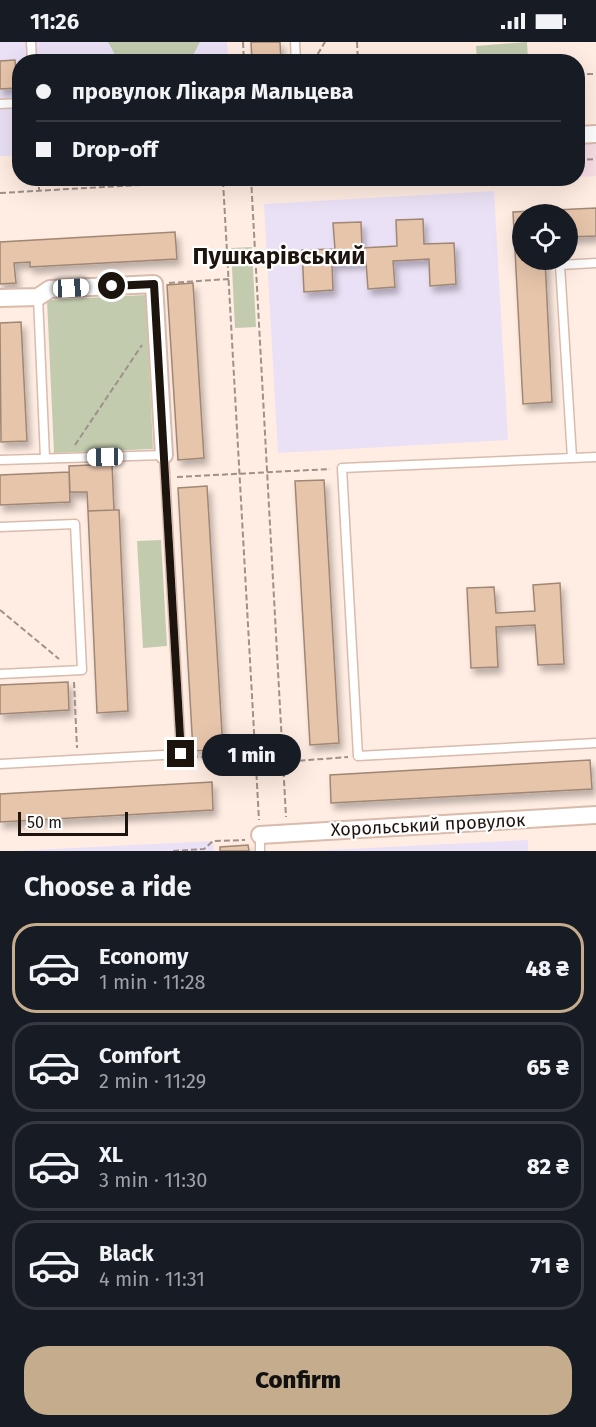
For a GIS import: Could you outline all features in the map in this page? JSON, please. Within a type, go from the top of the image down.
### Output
[{"type":"street","points":[[0,298],[38,297],[50,289],[154,284],[164,455]]},
{"type":"street","name":"Хорольський провулок","points":[[260,842],[286,833],[596,815]]},
{"type":"lane","points":[[572,458],[560,265],[596,263]]},
{"type":"lane","points":[[38,297],[45,458]]},
{"type":"lane","points":[[0,460],[164,455],[181,754],[0,764]]},
{"type":"lane","points":[[596,457],[342,468],[358,756],[596,743]]},
{"type":"lane","points":[[0,527],[75,524],[82,670],[0,674]]},
{"type":"path","points":[[39,186],[39,191]]},
{"type":"path","points":[[0,193],[131,186]]},
{"type":"path","points":[[173,851],[205,850],[213,842],[260,842],[223,186]]},
{"type":"path","points":[[251,186],[286,833]]},
{"type":"path","points":[[154,284],[229,279]]},
{"type":"path","points":[[67,458],[156,323]]},
{"type":"path","points":[[165,477],[342,468]]},
{"type":"path","points":[[0,610],[74,671],[78,760]]},
{"type":"path","points":[[181,754],[256,764],[358,756]]},
{"type":"shaded area","points":[[0,42],[227,42],[228,54],[12,54],[12,155],[0,156]]},
{"type":"shaded area","points":[[596,143],[596,176],[585,177],[585,144]]},
{"type":"shaded area","points":[[494,191],[508,440],[278,453],[264,204]]},
{"type":"shaded area","points":[[528,840],[528,851],[306,851]]},
{"type":"shaded area","points":[[213,841],[214,851],[14,851]]},
{"type":"green space","points":[[108,42],[200,42],[194,54],[115,54]]},
{"type":"green space","points":[[527,42],[528,54],[477,54],[476,46]]},
{"type":"green space","points":[[252,247],[256,327],[235,328],[231,248]]},
{"type":"green space","points":[[146,295],[153,449],[54,453],[47,300]]},
{"type":"green space","points":[[161,540],[167,646],[143,648],[137,541]]},
{"type":"building","points":[[251,42],[280,42],[281,54],[252,54]]},
{"type":"building","points":[[12,60],[12,88],[0,89],[0,61]]},
{"type":"building","points":[[596,208],[596,236],[578,237],[578,209]]},
{"type":"building","points":[[423,219],[424,244],[454,243],[456,284],[430,286],[429,259],[393,261],[395,287],[368,289],[366,262],[332,264],[333,290],[304,292],[302,250],[335,249],[333,223],[361,222],[362,248],[397,246],[396,220]]},
{"type":"building","points":[[175,232],[177,259],[30,267],[30,262],[14,263],[16,283],[0,284],[0,242]]},
{"type":"building","points":[[516,270],[545,270],[552,402],[523,404]]},
{"type":"building","points":[[193,283],[204,458],[178,460],[167,285]]},
{"type":"building","points":[[21,322],[27,441],[1,442],[0,323]]},
{"type":"building","points":[[112,464],[114,510],[88,511],[87,492],[70,492],[69,466]]},
{"type":"building","points":[[69,472],[70,502],[0,505],[0,475]]},
{"type":"building","points":[[324,480],[339,743],[310,745],[295,481]]},
{"type":"building","points":[[207,486],[223,749],[193,751],[178,488]]},
{"type":"building","points":[[119,510],[128,711],[97,713],[88,511]]},
{"type":"building","points":[[560,583],[564,664],[538,665],[535,625],[496,627],[498,667],[471,668],[467,588],[494,587],[496,613],[535,611],[533,585]]},
{"type":"building","points":[[68,682],[69,710],[0,714],[0,685]]},
{"type":"building","points":[[590,760],[592,789],[331,803],[330,775]]},
{"type":"building","points":[[212,782],[213,810],[0,822],[0,794]]},
{"type":"building","points":[[248,845],[249,851],[220,851],[220,847]]},
{"type":"district","name":"Пушкарівський","points":[[279,256]]},
{"type":"route","points":[[112,286],[154,284],[181,754]]}]
